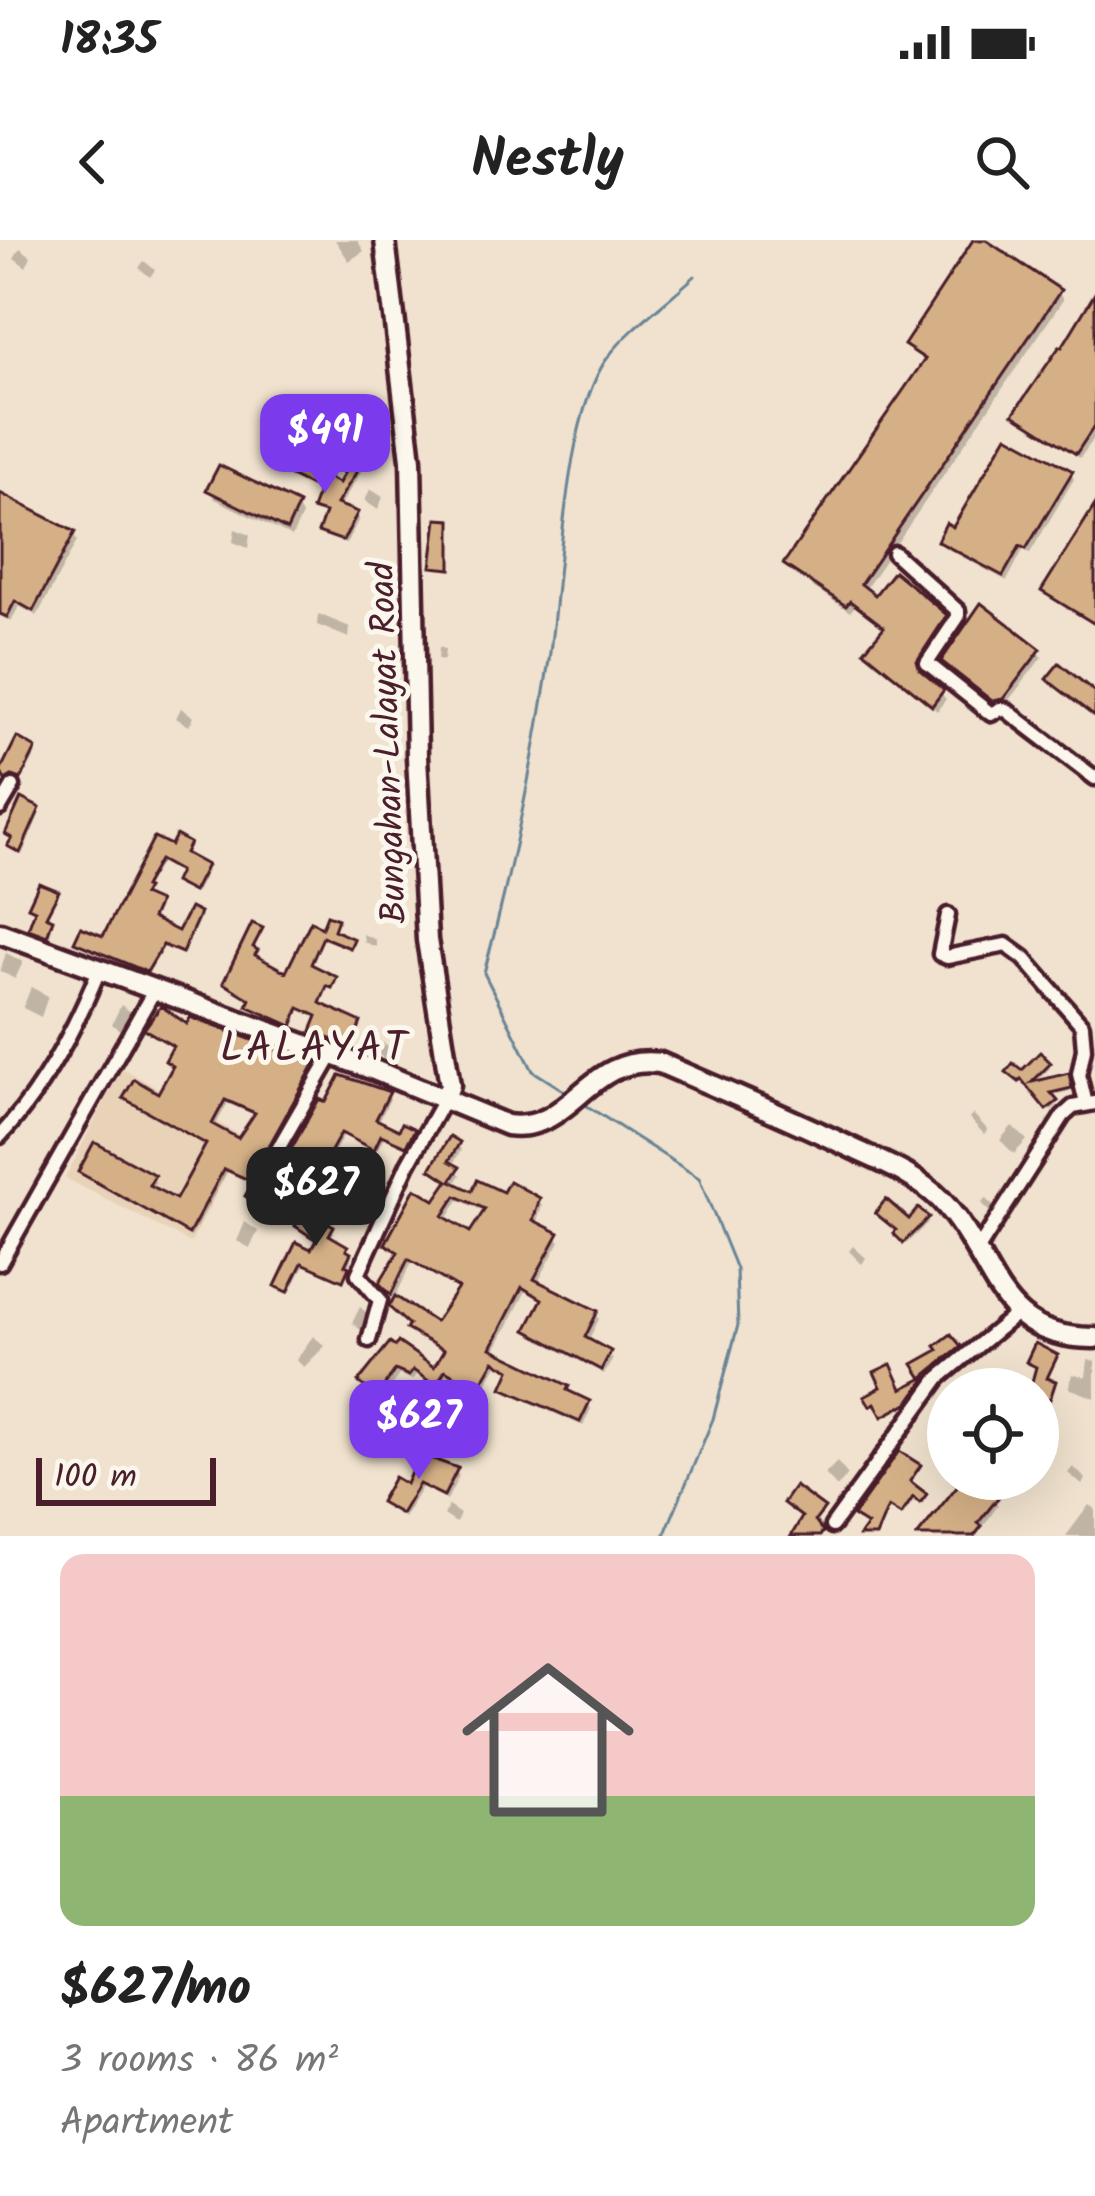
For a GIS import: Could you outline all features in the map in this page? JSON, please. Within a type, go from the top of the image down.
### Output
[{"type":"main road","name":"Bungahan-Lalayat Road","points":[[385,240],[411,460],[418,780],[427,940],[451,1085],[445,1098]]},
{"type":"main road","points":[[0,933],[332,1055],[506,1125],[523,1127],[553,1116],[619,1064],[660,1063],[810,1128],[925,1185],[977,1251],[1016,1314],[1035,1328],[1095,1338]]},
{"type":"street","points":[[894,554],[958,611],[928,664],[992,714],[1006,710],[1095,778]]},
{"type":"street","points":[[0,808],[14,786]]},
{"type":"street","points":[[948,915],[940,954],[947,957],[998,945],[1016,949],[1082,1025],[1079,1074],[1090,1104],[1073,1107],[1063,1116],[977,1251]]},
{"type":"street","points":[[0,1136],[75,1028],[99,970]]},
{"type":"street","points":[[0,1263],[155,989]]},
{"type":"street","points":[[271,1183],[282,1166],[275,1154],[332,1055]]},
{"type":"street","points":[[369,1340],[380,1300],[358,1274],[383,1214],[445,1098]]},
{"type":"street","points":[[325,1199],[344,1194],[383,1214]]},
{"type":"street","points":[[832,1526],[939,1378],[1016,1314]]},
{"type":"shaded area","points":[[122,1068],[245,1138],[191,1243],[65,1178]]},
{"type":"building","points":[[973,240],[986,240],[1061,290],[861,584],[875,595],[894,571],[947,615],[917,661],[920,670],[944,690],[932,706],[864,651],[884,627],[850,601],[846,606],[783,564],[925,359],[904,345]]},
{"type":"building","points":[[1095,293],[1095,425],[1076,454],[1013,414]]},
{"type":"building","points":[[1007,435],[1073,471],[1026,549],[1020,546],[1003,576],[937,541],[946,523],[953,527]]},
{"type":"building","points":[[282,456],[339,483],[350,461],[360,466],[337,504],[358,512],[343,541],[318,532],[325,513],[312,509],[319,490],[268,465]]},
{"type":"building","points":[[219,465],[299,504],[287,530],[206,490]]},
{"type":"building","points":[[0,493],[75,532],[33,611],[15,601],[7,617],[0,614]]},
{"type":"building","points":[[1095,505],[1095,624],[1041,591]]},
{"type":"building","points":[[437,519],[451,520],[451,569],[431,567]]},
{"type":"building","points":[[981,603],[1041,649],[1003,699],[992,701],[941,661]]},
{"type":"building","points":[[1059,663],[1095,692],[1095,717],[1046,679]]},
{"type":"building","points":[[17,737],[36,748],[21,779],[5,780],[0,771]]},
{"type":"building","points":[[21,798],[40,808],[20,853],[7,846],[12,838],[5,834]]},
{"type":"building","points":[[176,835],[190,843],[185,853],[207,865],[193,892],[174,882],[179,871],[159,860],[143,895],[159,902],[152,918],[178,931],[190,908],[200,913],[182,953],[163,945],[147,972],[74,942],[81,927],[103,936],[154,837],[171,845]]},
{"type":"building","points":[[39,883],[59,891],[46,916],[53,919],[47,936],[28,929],[35,910],[28,907]]},
{"type":"building","points":[[327,915],[338,919],[334,930],[354,939],[350,948],[323,937],[311,964],[337,977],[320,1003],[361,1022],[351,1047],[311,1031],[317,1016],[299,1008],[292,1026],[247,1006],[250,999],[223,983],[252,923],[263,928],[253,947],[258,950],[255,955],[286,972],[311,921],[322,928]]},
{"type":"building","points":[[161,1006],[187,1024],[190,1017],[315,1063],[265,1153],[270,1166],[262,1189],[272,1193],[282,1185],[292,1191],[282,1208],[263,1196],[258,1205],[245,1196],[253,1182],[224,1169],[189,1234],[78,1172],[94,1142],[155,1175],[149,1185],[176,1199],[206,1144],[123,1098],[134,1079],[158,1093],[173,1066],[165,1061],[173,1046],[144,1029]],"holes":[[[225,1100],[255,1113],[238,1138],[212,1124]]]},
{"type":"building","points":[[1040,1052],[1051,1063],[1032,1082],[1069,1073],[1072,1088],[1051,1093],[1058,1101],[1046,1110],[1021,1079],[1006,1072],[1013,1063],[1022,1070]]},
{"type":"building","points":[[340,1075],[390,1092],[376,1119],[399,1130],[402,1123],[415,1129],[406,1146],[381,1135],[374,1150],[341,1133],[316,1178],[292,1165],[288,1155],[319,1099],[326,1102]]},
{"type":"building","points":[[450,1136],[460,1142],[449,1161],[460,1167],[451,1181],[472,1191],[477,1180],[503,1192],[509,1181],[540,1198],[533,1220],[559,1233],[534,1279],[598,1311],[585,1337],[611,1351],[601,1370],[526,1330],[542,1299],[522,1287],[491,1348],[590,1401],[580,1422],[502,1388],[510,1370],[494,1361],[478,1389],[445,1370],[436,1386],[413,1370],[409,1376],[395,1370],[377,1396],[358,1382],[390,1342],[395,1346],[398,1342],[434,1367],[444,1350],[406,1329],[409,1325],[389,1307],[395,1296],[435,1322],[458,1288],[408,1259],[391,1295],[379,1283],[398,1252],[385,1244],[415,1188],[435,1200],[448,1181],[430,1169]],"holes":[[[456,1196],[485,1209],[470,1232],[443,1216]]]},
{"type":"building","points":[[312,1195],[325,1210],[323,1220],[334,1226],[329,1235],[348,1246],[351,1253],[345,1265],[349,1267],[343,1281],[302,1263],[288,1292],[275,1286],[296,1242],[311,1249],[316,1240],[295,1226]]},
{"type":"building","points":[[886,1199],[909,1219],[918,1208],[929,1217],[903,1243],[893,1233],[896,1230],[875,1213]]},
{"type":"building","points":[[951,1334],[961,1346],[934,1368],[927,1368],[922,1378],[913,1364],[938,1350],[935,1346]]},
{"type":"building","points":[[1035,1343],[1058,1355],[1052,1368],[1036,1368],[1026,1362]]},
{"type":"building","points":[[891,1364],[902,1389],[927,1376],[909,1402],[882,1417],[875,1403],[870,1406],[864,1396],[881,1387],[874,1372]]},
{"type":"building","points":[[899,1451],[921,1465],[910,1481],[927,1494],[920,1503],[913,1497],[901,1515],[888,1507],[876,1536],[859,1536],[867,1525],[853,1516]]},
{"type":"building","points":[[419,1454],[458,1468],[444,1496],[419,1484],[401,1514],[380,1502],[394,1477],[406,1484]]},
{"type":"building","points":[[795,1486],[825,1508],[815,1521],[823,1532],[820,1536],[791,1536],[802,1517],[783,1503]]},
{"type":"building","points":[[946,1500],[996,1500],[974,1536],[917,1536]]},
{"type":"waterway","points":[[566,1092],[533,1071],[484,973],[536,739],[566,502],[582,419],[608,357],[695,276]]},
{"type":"waterway","points":[[584,1104],[699,1178],[736,1269],[738,1325],[713,1419],[664,1536]]},
{"type":"district","name":"LALAYAT","points":[[315,1046]]}]
